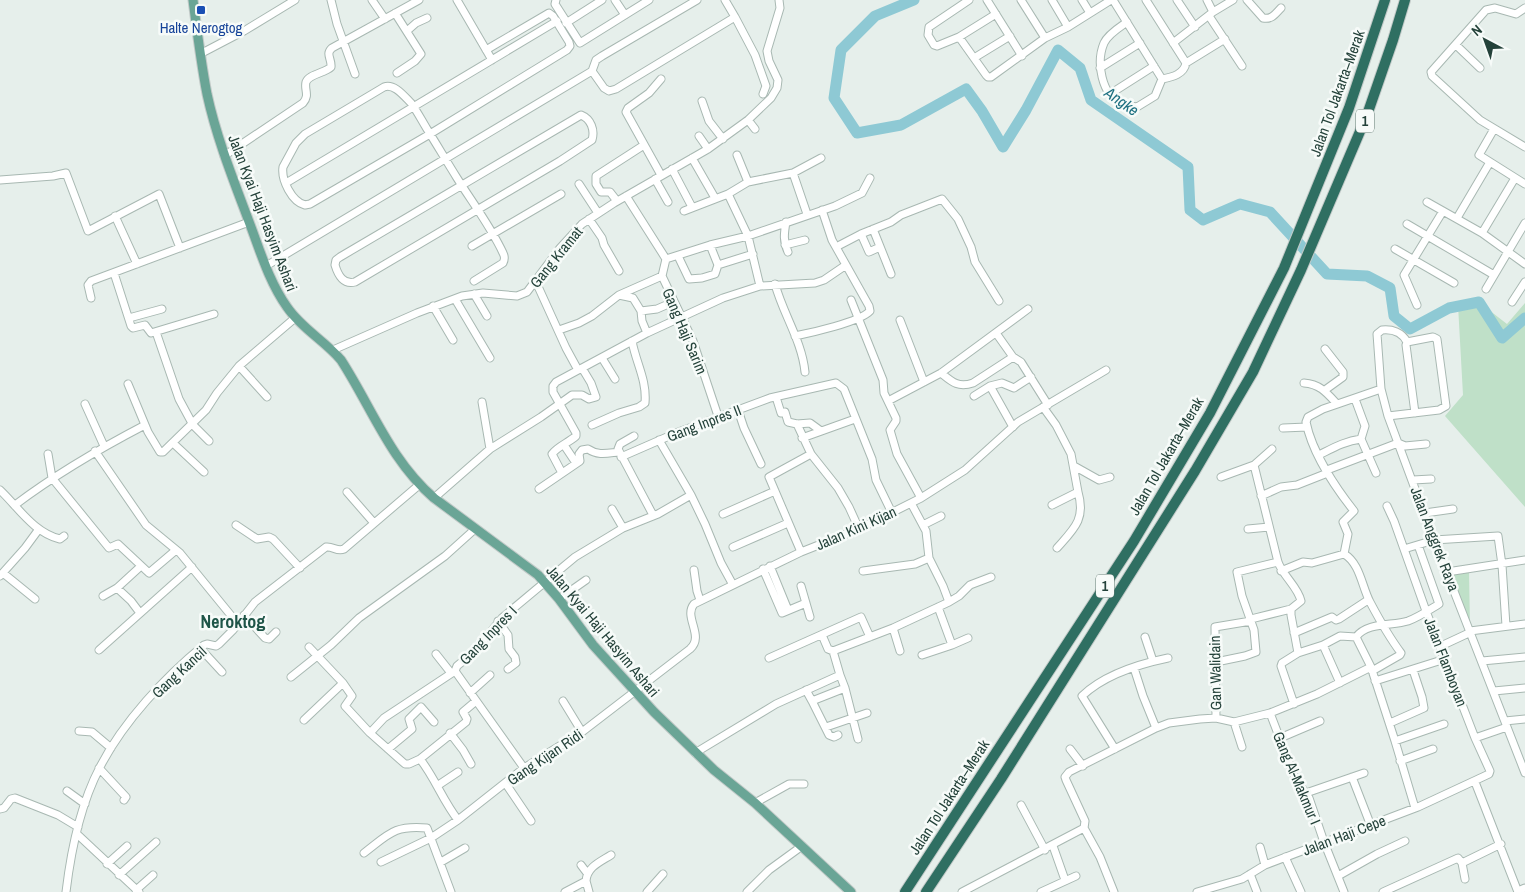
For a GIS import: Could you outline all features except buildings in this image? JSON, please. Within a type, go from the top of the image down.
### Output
[{"type":"highway","name":"Jalan Tol Jakarta–Merak","points":[[904,892],[1134,541],[1210,413],[1284,268],[1304,222],[1349,108],[1385,0]]},
{"type":"highway","name":"Jalan Tol Jakarta–Merak","points":[[926,892],[1001,779],[1196,471],[1253,372],[1302,270],[1367,115],[1394,40],[1405,0]]},
{"type":"main road","name":"Jalan Kyai Haji Hasyim Ashari","points":[[192,0],[207,94],[224,156],[279,295],[295,318],[333,350],[348,370],[384,438],[401,463],[419,485],[434,498],[513,555],[545,581],[593,645],[634,691],[695,753],[727,782],[755,803],[851,892]]},
{"type":"street","points":[[200,54],[244,31],[296,0]]},
{"type":"street","points":[[372,0],[385,19]]},
{"type":"street","points":[[224,156],[303,103],[307,95],[306,83],[308,80],[329,70],[331,64],[328,55],[329,50],[418,0]]},
{"type":"street","points":[[456,0],[492,60]]},
{"type":"street","points":[[556,0],[555,4],[580,43],[649,0]]},
{"type":"street","points":[[566,23],[602,0]]},
{"type":"street","points":[[615,0],[625,15]]},
{"type":"street","points":[[266,266],[592,71],[596,60],[697,0]]},
{"type":"street","points":[[725,0],[755,55],[766,86],[763,94]]},
{"type":"street","name":"Gang Kramat","points":[[333,350],[455,298],[483,293],[517,296],[527,292],[575,229],[617,201],[708,149],[748,120],[771,98],[778,88],[778,80],[769,61],[768,51],[780,8],[779,0]]},
{"type":"street","points":[[969,0],[932,25],[928,31],[931,42],[937,46],[960,37],[996,14]]},
{"type":"street","points":[[988,0],[1022,56]]},
{"type":"street","points":[[1021,0],[1045,38]]},
{"type":"street","points":[[1052,0],[1068,27]]},
{"type":"street","points":[[1082,0],[1090,13]]},
{"type":"street","points":[[960,37],[988,77],[992,77],[1045,38],[1068,27],[1112,0],[1162,79]]},
{"type":"street","points":[[1146,0],[1186,62]]},
{"type":"street","points":[[1177,0],[1195,27]]},
{"type":"street","points":[[1207,0],[1211,14],[1242,66]]},
{"type":"street","points":[[1173,43],[1233,0]]},
{"type":"street","points":[[1247,0],[1267,19],[1274,16],[1281,8]]},
{"type":"street","points":[[333,1],[342,42],[355,74]]},
{"type":"street","points":[[1525,8],[1516,14],[1489,8],[1431,72],[1432,76],[1468,110],[1494,129],[1525,147]]},
{"type":"street","points":[[395,13],[421,54],[415,61],[397,72]]},
{"type":"street","points":[[474,281],[503,263],[505,259],[504,254],[446,159],[430,134],[414,108],[394,87],[389,85],[384,87],[300,138],[283,167],[283,176],[300,204],[310,204],[430,134],[570,46],[551,14],[546,14],[486,50]]},
{"type":"street","points":[[592,71],[604,88],[609,91],[616,89],[735,17]]},
{"type":"street","points":[[407,31],[416,23],[427,18]]},
{"type":"street","points":[[286,182],[557,22]]},
{"type":"street","points":[[1127,22],[1105,40],[1100,68],[1102,78],[1110,94],[1122,104],[1137,107],[1147,103],[1155,96],[1162,79]]},
{"type":"street","points":[[974,58],[1010,36]]},
{"type":"street","points":[[1162,79],[1178,74],[1185,67],[1186,62],[1225,39]]},
{"type":"street","points":[[1100,68],[1140,43]]},
{"type":"street","points":[[1456,45],[1480,68]]},
{"type":"street","points":[[1110,94],[1154,66]]},
{"type":"street","points":[[661,79],[642,100],[626,112],[644,145],[668,202]]},
{"type":"street","points":[[702,102],[709,121],[723,139]]},
{"type":"street","points":[[581,115],[588,120],[594,133],[592,140],[560,161],[355,282],[345,282],[341,279],[335,265],[336,260],[462,186],[577,116],[581,115]]},
{"type":"street","points":[[748,120],[755,129]]},
{"type":"street","points":[[1494,129],[1479,155],[1525,184]]},
{"type":"street","points":[[699,136],[708,149]]},
{"type":"street","points":[[617,201],[610,192],[601,192],[596,184],[596,176],[644,145]]},
{"type":"street","points":[[737,155],[748,182]]},
{"type":"street","points":[[692,158],[715,198]]},
{"type":"street","points":[[684,211],[728,194],[748,182],[793,173],[820,158]]},
{"type":"street","points":[[1457,218],[1490,162]]},
{"type":"street","points":[[672,170],[692,207]]},
{"type":"street","points":[[0,180],[53,176],[66,172],[88,231],[159,194],[180,248]]},
{"type":"street","points":[[793,173],[807,214]]},
{"type":"street","points":[[626,196],[666,259],[710,245],[748,236],[822,210],[857,196],[866,189],[870,178]]},
{"type":"street","points":[[1482,233],[1515,178]]},
{"type":"street","points":[[579,184],[598,213]]},
{"type":"street","points":[[472,246],[561,194]]},
{"type":"street","points":[[728,194],[748,236],[760,286]]},
{"type":"street","points":[[836,247],[861,234],[892,222],[901,215],[942,199],[958,218],[971,247],[975,262],[999,301]]},
{"type":"street","points":[[1427,202],[1482,233],[1525,264]]},
{"type":"street","points":[[795,336],[822,330],[859,318],[870,311],[836,247],[822,210]]},
{"type":"street","points":[[1417,305],[1404,276],[1412,259],[1443,211]]},
{"type":"street","points":[[115,216],[137,264]]},
{"type":"street","points":[[588,219],[602,238],[619,271]]},
{"type":"street","points":[[91,298],[88,285],[91,281],[249,222]]},
{"type":"street","points":[[786,222],[784,236],[786,248],[804,240]]},
{"type":"street","points":[[1486,289],[1525,223]]},
{"type":"street","points":[[1407,224],[1494,275]]},
{"type":"street","points":[[873,229],[891,274]]},
{"type":"street","points":[[861,234],[869,252],[880,247]]},
{"type":"street","points":[[678,256],[688,278],[691,280],[716,274],[718,265],[710,245]]},
{"type":"street","points":[[1395,250],[1454,283]]},
{"type":"street","points":[[718,265],[753,254]]},
{"type":"street","name":"Gang Haji Sarim","points":[[666,259],[662,276],[693,341],[718,416]]},
{"type":"street","points":[[562,473],[552,454],[556,449],[576,436],[576,433],[553,392],[553,386],[556,382],[647,333],[723,298],[760,286],[815,283],[824,280],[846,265]]},
{"type":"street","points":[[114,273],[133,328],[145,325],[151,333],[214,314]]},
{"type":"street","points":[[559,330],[592,316],[619,295],[662,276]]},
{"type":"street","points":[[434,498],[490,449],[572,395],[582,395],[589,400],[596,397],[591,383],[566,348],[536,282]]},
{"type":"street","points":[[1512,302],[1525,282]]},
{"type":"street","points":[[775,284],[795,336],[805,372]]},
{"type":"street","points":[[474,294],[487,316]]},
{"type":"street","points":[[619,295],[633,298],[641,310],[642,321],[647,333]]},
{"type":"street","points":[[455,298],[490,358]]},
{"type":"street","points":[[851,300],[883,380],[884,393],[896,418],[890,430],[897,454],[921,498]]},
{"type":"street","points":[[641,310],[657,309],[674,302]]},
{"type":"street","points":[[433,306],[453,340]]},
{"type":"street","points":[[129,318],[162,309]]},
{"type":"street","points":[[888,401],[941,373],[1028,309]]},
{"type":"street","points":[[128,384],[145,425],[160,452],[163,452],[212,403],[217,393],[239,366],[295,318]]},
{"type":"street","points":[[900,320],[924,382]]},
{"type":"street","name":"Jalan Anggrek Raya","points":[[1407,342],[1403,336],[1392,330],[1382,330],[1377,334],[1381,389],[1388,416],[1506,724],[1522,757],[1525,773]]},
{"type":"street","points":[[156,332],[179,399],[192,425],[209,442]]},
{"type":"street","points":[[996,333],[1013,357],[1021,362],[1031,377],[1071,454],[1081,510],[1079,521],[1073,531],[1057,548]]},
{"type":"street","points":[[1388,416],[1415,413],[1442,410],[1446,408],[1437,339],[1433,337],[1407,342],[1406,345],[1415,413]]},
{"type":"street","points":[[592,424],[645,403],[644,378],[632,341]]},
{"type":"street","points":[[1324,390],[1343,377],[1343,372],[1325,348]]},
{"type":"street","points":[[941,373],[957,385],[967,385],[1013,357]]},
{"type":"street","points":[[602,358],[615,379]]},
{"type":"street","points":[[239,366],[267,397]]},
{"type":"street","name":"Jalan Kini Kijan","points":[[700,600],[801,552],[859,529],[921,498],[965,470],[1013,427],[1106,370]]},
{"type":"street","points":[[974,396],[990,386],[1004,384],[1014,388],[1031,377]]},
{"type":"street","name":"Gang Inpres II","points":[[620,455],[718,416],[776,397],[836,383],[844,389],[872,459],[876,480],[892,513]]},
{"type":"street","points":[[1304,383],[1312,384],[1324,390],[1337,404]]},
{"type":"street","points":[[990,386],[1013,427]]},
{"type":"street","points":[[1344,554],[1348,534],[1343,521],[1354,511],[1344,499],[1310,440],[1306,422],[1308,418],[1323,409],[1355,399],[1373,390],[1381,389]]},
{"type":"street","points":[[776,397],[781,413],[784,412],[786,414],[788,422],[797,424],[810,423],[821,431]]},
{"type":"street","points":[[1355,399],[1365,426],[1361,439],[1376,472]]},
{"type":"street","points":[[482,402],[490,449]]},
{"type":"street","points":[[85,404],[104,446]]},
{"type":"street","points":[[738,410],[744,428],[761,464]]},
{"type":"street","points":[[802,438],[855,419]]},
{"type":"street","points":[[797,424],[811,454],[838,488],[859,529]]},
{"type":"street","points":[[15,505],[52,478],[95,451],[145,425]]},
{"type":"street","points":[[1283,428],[1307,427]]},
{"type":"street","points":[[634,436],[620,444],[618,449],[652,515]]},
{"type":"street","points":[[1319,456],[1351,440],[1361,439]]},
{"type":"street","points":[[659,440],[691,495],[721,563],[733,585]]},
{"type":"street","points":[[173,443],[204,472]]},
{"type":"street","points":[[1261,496],[1281,487],[1297,485],[1325,474],[1327,470],[1398,443],[1405,446],[1426,444]]},
{"type":"street","points":[[564,445],[576,463]]},
{"type":"street","points":[[539,489],[580,461],[579,454],[582,450],[588,449],[594,453],[620,455]]},
{"type":"street","points":[[1221,477],[1254,465],[1262,456],[1272,450]]},
{"type":"street","points":[[95,451],[144,522],[192,567],[238,624]]},
{"type":"street","points":[[48,454],[52,478],[109,548],[118,544],[149,573],[176,550]]},
{"type":"street","points":[[801,552],[768,477],[811,454]]},
{"type":"street","points":[[1251,620],[1291,609],[1301,602],[1301,599],[1281,571],[1254,465]]},
{"type":"street","points":[[1074,466],[1099,480],[1110,477]]},
{"type":"street","points":[[1413,480],[1431,479]]},
{"type":"street","name":"Gang Kancil","points":[[66,892],[77,831],[99,768],[111,748],[149,700],[200,648],[207,644],[212,646],[219,644],[255,602],[326,547],[344,549],[419,485]]},
{"type":"street","points":[[0,490],[38,529],[50,537],[60,539],[64,536]]},
{"type":"street","points":[[347,492],[374,523]]},
{"type":"street","points":[[723,514],[775,492]]},
{"type":"street","points":[[1052,505],[1078,492]]},
{"type":"street","points":[[545,581],[575,557],[623,528],[658,514],[691,495]]},
{"type":"street","points":[[911,503],[923,525],[929,546],[929,558],[949,602]]},
{"type":"street","name":"Jalan Flamboyan","points":[[1387,506],[1426,612],[1441,646],[1475,738],[1490,771],[1489,774]]},
{"type":"street","points":[[612,509],[623,528]]},
{"type":"street","points":[[1425,513],[1453,509]]},
{"type":"street","points":[[923,525],[942,516]]},
{"type":"street","points":[[733,547],[788,523]]},
{"type":"street","points":[[236,525],[257,539],[269,537],[273,539],[300,568]]},
{"type":"street","points":[[1248,529],[1269,527]]},
{"type":"street","points":[[36,599],[1,575],[25,548],[38,529]]},
{"type":"street","points":[[291,677],[359,618],[445,556],[476,529]]},
{"type":"street","points":[[1404,549],[1434,540],[1497,536],[1499,538],[1502,565],[1506,626]]},
{"type":"street","points":[[1294,704],[1281,665],[1298,653],[1323,645],[1340,636],[1356,637],[1362,631],[1407,621],[1439,604],[1418,545]]},
{"type":"street","points":[[1281,571],[1303,562],[1312,564],[1344,554]]},
{"type":"street","points":[[1114,892],[1100,857],[1084,828],[1085,821],[1065,777],[1069,772],[1169,723],[1200,718],[1216,718],[1234,722],[1270,713],[1294,704],[1401,654],[1368,600],[1357,570],[1348,556],[1344,554]]},
{"type":"street","points":[[863,571],[915,564],[929,558]]},
{"type":"street","points":[[1447,572],[1525,560]]},
{"type":"street","points":[[1216,662],[1256,653],[1257,646],[1251,620],[1242,596],[1237,572],[1278,562]]},
{"type":"street","points":[[103,596],[117,588],[141,566]]},
{"type":"street","points":[[99,650],[192,567]]},
{"type":"street","points":[[767,568],[781,612],[783,613],[806,603]]},
{"type":"street","points":[[634,691],[693,646],[696,639],[690,610],[700,600],[694,570]]},
{"type":"street","points":[[822,635],[828,649],[833,651],[893,628],[949,602],[963,594],[970,585],[992,577]]},
{"type":"street","points":[[558,598],[586,580]]},
{"type":"street","name":"Gang Inpres I","points":[[524,768],[453,672],[457,666],[478,648],[498,621],[545,581]]},
{"type":"street","points":[[802,586],[810,617]]},
{"type":"street","points":[[117,588],[131,600],[140,613]]},
{"type":"street","points":[[1294,633],[1332,617],[1336,620],[1339,619],[1368,600]]},
{"type":"street","points":[[938,607],[952,645]]},
{"type":"street","points":[[1291,609],[1298,653]]},
{"type":"street","points":[[244,615],[265,638],[269,639],[276,632]]},
{"type":"street","points":[[769,658],[862,617],[870,637]]},
{"type":"street","name":"Gan Walidain","points":[[1216,718],[1215,627],[1251,620]]},
{"type":"street","points":[[498,621],[508,635],[510,649],[516,661],[508,669]]},
{"type":"street","points":[[1441,646],[1471,632],[1525,624]]},
{"type":"street","points":[[893,628],[900,651]]},
{"type":"street","points":[[1145,636],[1153,661]]},
{"type":"street","points":[[1356,637],[1376,681],[1414,808]]},
{"type":"street","points":[[922,655],[968,638]]},
{"type":"street","points":[[1323,645],[1340,683]]},
{"type":"street","points":[[310,647],[352,696],[345,706],[370,733],[405,764],[420,758],[467,721],[462,712],[476,701]]},
{"type":"street","points":[[200,648],[222,672]]},
{"type":"street","points":[[833,651],[858,739]]},
{"type":"street","points":[[370,733],[384,718],[453,672],[436,654]]},
{"type":"street","points":[[1482,661],[1525,656]]},
{"type":"street","points":[[1116,749],[1082,696],[1105,681],[1134,668],[1168,658]]},
{"type":"street","points":[[1376,681],[1445,659]]},
{"type":"street","points":[[1134,668],[1142,696],[1156,728]]},
{"type":"street","points":[[1390,723],[1424,708],[1413,670]]},
{"type":"street","points":[[470,693],[490,675]]},
{"type":"street","points":[[695,753],[776,704],[840,675]]},
{"type":"street","points":[[304,720],[343,684]]},
{"type":"street","points":[[812,701],[845,688]]},
{"type":"street","points":[[1494,691],[1525,688]]},
{"type":"street","points":[[806,690],[829,734],[834,737],[838,735]]},
{"type":"street","name":"Gang Kijan Ridi","points":[[381,862],[432,838],[506,784],[524,768],[582,732],[634,691]]},
{"type":"street","points":[[563,701],[582,732]]},
{"type":"street","points":[[388,750],[412,729],[409,719],[421,707],[434,722]]},
{"type":"street","points":[[826,727],[866,713]]},
{"type":"street","name":"Gang Al-Makmur I","points":[[1270,713],[1295,778],[1310,798],[1324,842],[1344,892]]},
{"type":"street","points":[[1475,738],[1506,724],[1525,719]]},
{"type":"street","points":[[1280,738],[1320,721]]},
{"type":"street","points":[[1234,722],[1242,747]]},
{"type":"street","points":[[1395,741],[1444,724]]},
{"type":"street","points":[[79,731],[92,732],[111,748]]},
{"type":"street","points":[[450,733],[471,764]]},
{"type":"street","points":[[1070,748],[1083,766]]},
{"type":"street","points":[[1400,761],[1433,749]]},
{"type":"street","points":[[420,758],[458,820]]},
{"type":"street","points":[[99,768],[126,797],[124,800]]},
{"type":"street","points":[[437,786],[458,772]]},
{"type":"street","points":[[1306,793],[1364,773]]},
{"type":"street","name":"Jalan Haji Cepe","points":[[1197,892],[1236,881],[1265,865],[1370,826],[1475,782],[1489,774]]},
{"type":"street","points":[[1352,777],[1370,826]]},
{"type":"street","points":[[1475,782],[1520,890]]},
{"type":"street","points":[[506,784],[531,821]]},
{"type":"street","points":[[755,803],[789,784],[804,784]]},
{"type":"street","points":[[67,791],[86,804]]},
{"type":"street","points":[[0,808],[4,808],[11,799],[15,798],[58,815],[77,831],[107,864],[138,891],[153,875]]},
{"type":"street","points":[[1021,805],[1044,850]]},
{"type":"street","points":[[364,853],[391,832],[409,827],[427,828],[451,892]]},
{"type":"street","points":[[962,892],[1053,846],[1084,828]]},
{"type":"street","points":[[1338,876],[1376,854],[1405,841]]},
{"type":"street","points":[[119,875],[156,842]]},
{"type":"street","points":[[1462,863],[1501,844]]},
{"type":"street","points":[[107,864],[127,846]]},
{"type":"street","points":[[747,892],[769,870],[802,846]]},
{"type":"street","points":[[1053,846],[1065,880]]},
{"type":"street","points":[[1260,847],[1265,865]]},
{"type":"street","points":[[441,862],[466,848]]},
{"type":"street","points":[[565,892],[587,877],[591,868],[610,855]]},
{"type":"street","points":[[1285,857],[1301,892]]},
{"type":"street","points":[[1383,892],[1455,858],[1459,859],[1462,863],[1465,879]]},
{"type":"street","points":[[581,865],[587,877],[589,892]]},
{"type":"street","points":[[647,892],[663,874]]},
{"type":"street","points":[[1250,874],[1256,892]]},
{"type":"street","points":[[1042,892],[1076,876]]},
{"type":"green space","points":[[1476,300],[1507,324],[1525,303],[1525,507],[1445,416],[1463,395],[1458,305]]},
{"type":"green space","points":[[1469,570],[1470,628],[1449,572]]},
{"type":"waterway","name":"Angke","points":[[914,0],[875,16],[841,50],[834,98],[857,133],[901,125],[966,89],[982,111],[1003,147],[1026,110],[1058,50],[1080,68],[1091,100],[1188,167],[1190,210],[1203,220],[1240,204],[1270,212],[1327,274],[1367,276],[1390,288],[1394,316],[1410,329],[1449,308],[1479,302],[1502,338],[1525,318]]},
{"type":"place","name":"Halte Nerogtog","points":[[201,10]]},
{"type":"district","name":"Neroktog","points":[[233,621]]}]
